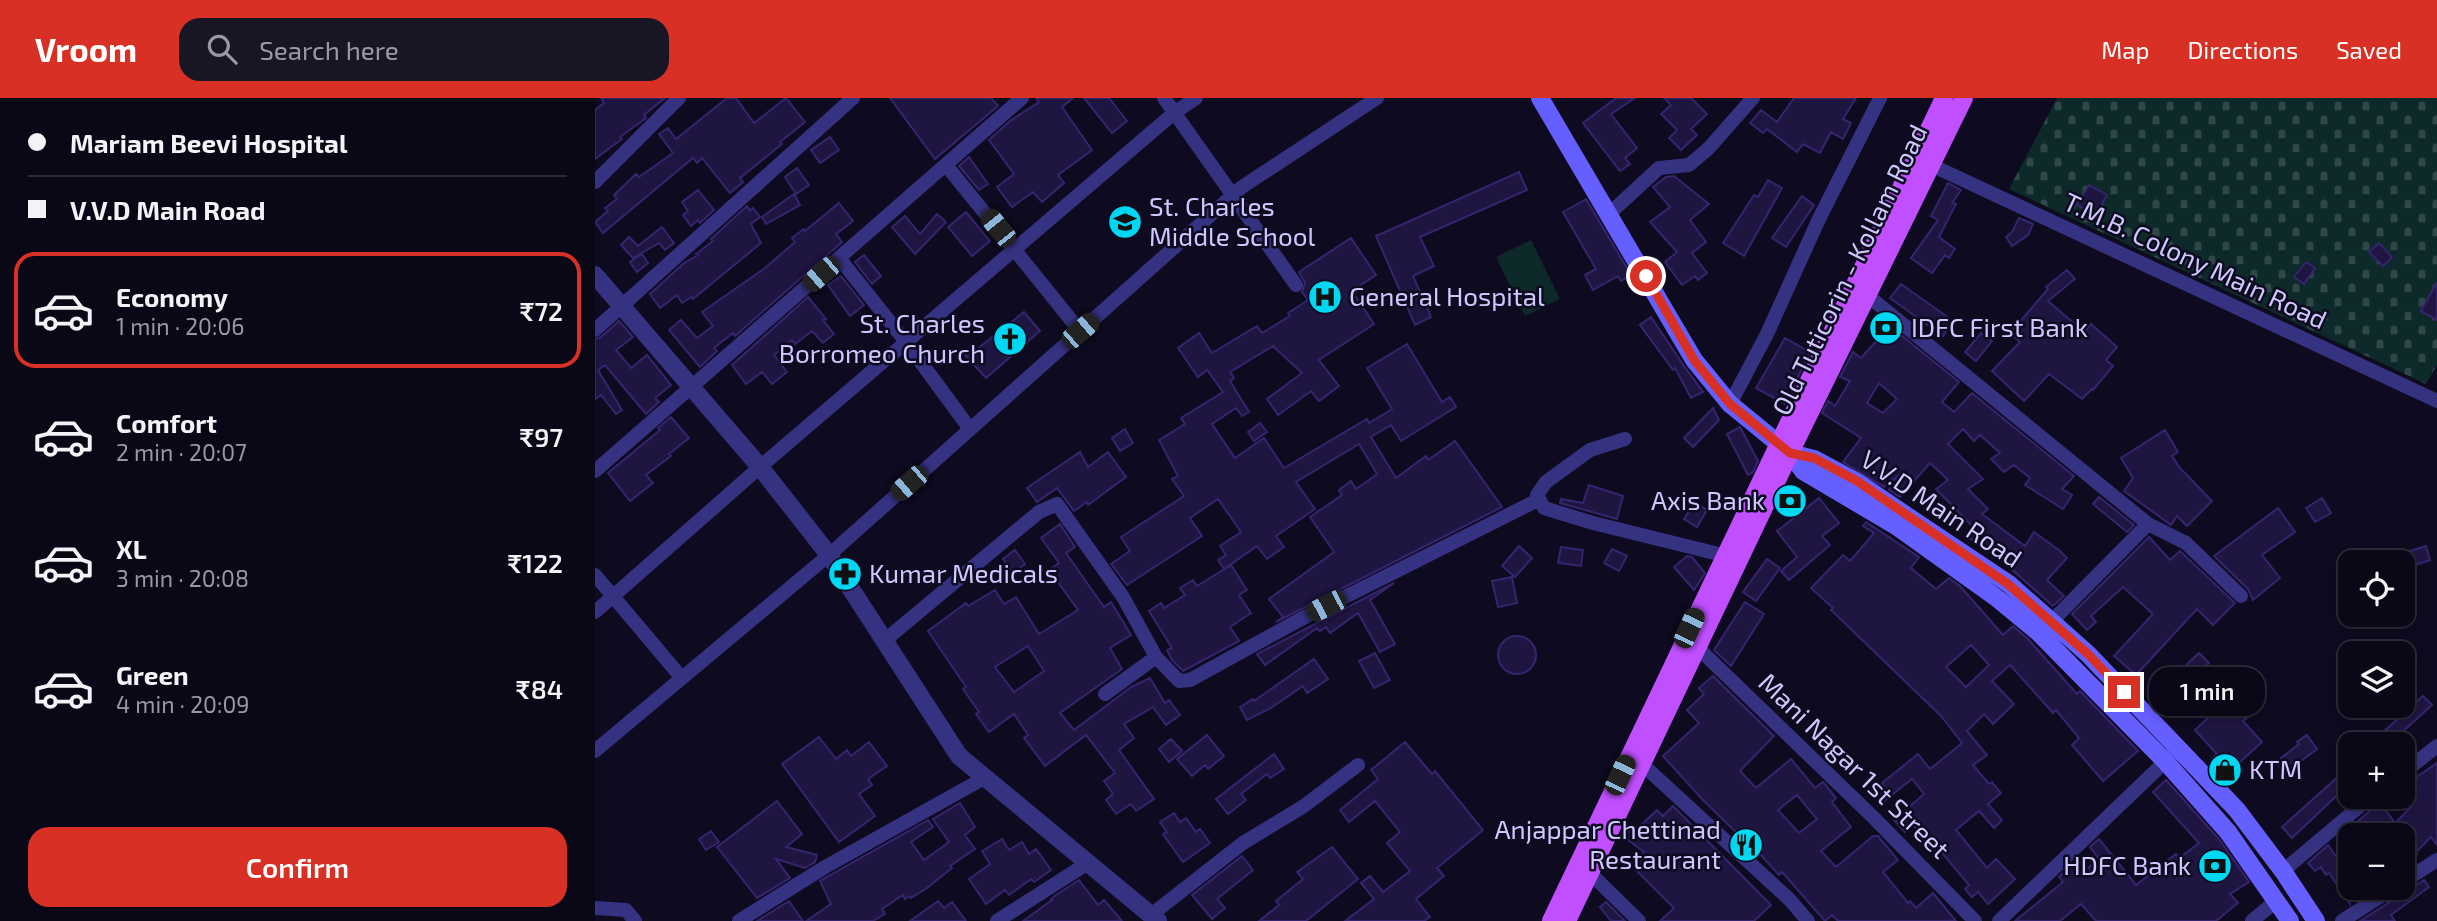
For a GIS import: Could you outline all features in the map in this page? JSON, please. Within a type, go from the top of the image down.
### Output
[{"type":"main road","points":[[1540,98],[1694,360],[1730,404],[1784,447],[1943,99]]},
{"type":"main road","name":"Old Tuticorin - Kollam Road","points":[[1567,921],[1697,647],[1732,557],[1784,447],[1867,295],[1964,98]]},
{"type":"main road","name":"V.V.D Main Road","points":[[1784,447],[1814,458],[1857,481],[2008,584],[2045,627],[2088,654],[2171,755],[2290,921]]},
{"type":"main road","points":[[1551,921],[1732,557]]},
{"type":"main road","name":"V.V.D Main Road","points":[[2171,755],[2237,810],[2283,871],[2316,921]]},
{"type":"street","points":[[595,182],[679,98]]},
{"type":"street","points":[[595,330],[853,98]]},
{"type":"street","points":[[595,471],[1022,98]]},
{"type":"street","points":[[1164,98],[1296,285]]},
{"type":"street","points":[[595,612],[906,342],[1174,113],[1196,98]]},
{"type":"street","points":[[595,751],[829,555],[1232,196],[1377,98]]},
{"type":"street","points":[[1609,214],[1659,168],[1689,165],[1709,148],[1753,98]]},
{"type":"street","points":[[1730,404],[1767,334],[1818,221],[1879,98]]},
{"type":"street","points":[[1943,99],[1955,116]]},
{"type":"street","points":[[946,164],[1080,331]]},
{"type":"street","name":"T.M.B. Colony Main Road","points":[[1931,165],[2437,401]]},
{"type":"street","points":[[839,258],[906,342],[970,429]]},
{"type":"street","points":[[595,275],[761,467],[829,555],[959,756],[1155,918],[1243,843],[1304,806],[1357,765]]},
{"type":"street","points":[[1867,295],[2148,524],[2186,544],[2241,596]]},
{"type":"street","points":[[1625,439],[1590,450],[1545,482],[1537,495],[1543,508],[1573,518],[1732,557]]},
{"type":"street","points":[[884,641],[1039,512],[1057,504],[1123,597],[1156,657],[1179,681],[1190,680],[1303,618],[1538,500]]},
{"type":"street","points":[[2045,627],[2148,524]]},
{"type":"street","points":[[595,575],[681,677]]},
{"type":"street","name":"Mani Nagar 1st Street","points":[[1697,647],[1873,817],[1975,921]]},
{"type":"street","points":[[1105,694],[1156,657]]},
{"type":"street","points":[[2415,763],[2437,746]]},
{"type":"street","points":[[1999,921],[2171,755]]},
{"type":"street","points":[[1642,764],[1789,900],[1808,921]]},
{"type":"street","points":[[739,921],[825,867],[986,777]]},
{"type":"street","points":[[2283,871],[2357,809]]},
{"type":"street","points":[[2415,874],[2437,860]]},
{"type":"street","points":[[997,921],[1088,863]]},
{"type":"street","points":[[1590,873],[1639,921]]},
{"type":"street","points":[[2342,921],[2375,900]]},
{"type":"street","points":[[2252,921],[2276,901]]},
{"type":"street","points":[[595,908],[626,910],[635,921]]},
{"type":"green space","points":[[2057,98],[2437,98],[2437,365],[2426,384],[2009,189]]},
{"type":"green space","points":[[1531,240],[1560,299],[1525,316],[1496,257]]},
{"type":"building","points":[[601,98],[665,98],[644,115],[646,118],[620,137],[622,139],[595,159],[595,110],[604,103]]},
{"type":"building","points":[[727,98],[736,98],[754,123],[786,98],[805,122],[740,178],[743,182],[730,193],[702,158],[697,163],[693,158],[603,233],[595,222],[608,211],[605,208],[617,199],[614,195],[636,174],[639,177],[673,153],[659,134],[668,128],[676,139]]},
{"type":"building","points":[[890,98],[991,98],[998,106],[935,159]]},
{"type":"building","points":[[1036,98],[1073,98],[1062,107],[1092,150],[1058,175],[1064,183],[1042,202],[1033,192],[1012,207],[997,187],[1014,174],[989,140],[1010,121],[1039,102]]},
{"type":"building","points":[[1084,98],[1109,98],[1127,121],[1112,133]]},
{"type":"building","points":[[1616,98],[1635,98],[1611,114],[1637,148],[1625,158],[1630,164],[1620,171],[1583,123]]},
{"type":"building","points":[[1664,98],[1691,98],[1707,114],[1691,129],[1697,135],[1681,150],[1669,138],[1677,130],[1661,114],[1671,105]]},
{"type":"building","points":[[1794,98],[1856,98],[1843,119],[1851,123],[1843,139],[1831,132],[1820,153],[1803,144],[1797,152],[1767,129],[1763,133],[1750,123],[1761,110],[1777,122]]},
{"type":"building","points":[[830,137],[839,150],[820,163],[811,150]]},
{"type":"building","points":[[969,157],[988,184],[979,190],[959,166]]},
{"type":"building","points":[[797,168],[809,185],[796,194],[785,177]]},
{"type":"building","points":[[1519,172],[1527,190],[1420,237],[1434,266],[1413,276],[1431,317],[1415,325],[1376,236]]},
{"type":"building","points":[[1674,176],[1709,204],[1690,220],[1706,242],[1692,253],[1707,273],[1698,280],[1695,276],[1682,285],[1665,262],[1677,252],[1650,222],[1670,207],[1653,187],[1666,177]]},
{"type":"building","points":[[1768,180],[1782,188],[1744,256],[1723,243],[1754,195],[1758,197]]},
{"type":"building","points":[[1948,183],[1961,190],[1952,203],[1956,204],[1939,237],[1955,249],[1949,258],[1945,255],[1932,273],[1911,258],[1938,220],[1931,216]]},
{"type":"building","points":[[2089,185],[2107,195],[2096,215],[2077,205]]},
{"type":"building","points":[[698,190],[714,210],[700,223],[698,220],[691,226],[683,215],[688,211],[682,202]]},
{"type":"building","points":[[794,194],[800,205],[766,224],[762,217]]},
{"type":"building","points":[[1802,196],[1814,205],[1786,247],[1772,238]]},
{"type":"building","points":[[1586,199],[1631,275],[1621,281],[1618,276],[1593,290],[1585,275],[1596,269],[1563,212]]},
{"type":"building","points":[[839,203],[853,221],[836,234],[842,242],[735,336],[733,333],[714,348],[717,351],[700,367],[669,330],[681,320],[697,338],[713,326],[702,312],[765,268],[795,242],[792,238],[804,229],[805,231]]},
{"type":"building","points":[[747,206],[750,211],[753,208],[760,217],[751,224],[761,243],[693,299],[692,297],[682,303],[677,295],[660,308],[650,294],[684,263],[698,255],[696,254],[713,241],[711,239]]},
{"type":"building","points":[[966,212],[990,241],[972,256],[948,227]]},
{"type":"building","points":[[937,214],[946,222],[915,254],[892,227],[905,216],[920,234]]},
{"type":"building","points":[[2019,218],[2033,224],[2028,235],[2012,246],[2006,237],[2012,232]]},
{"type":"building","points":[[662,227],[674,243],[665,250],[659,243],[633,258],[621,245],[629,237],[638,246]]},
{"type":"building","points":[[1351,238],[1376,275],[1352,291],[1374,324],[1319,360],[1339,386],[1319,401],[1311,391],[1278,415],[1267,399],[1302,373],[1273,346],[1230,372],[1234,378],[1230,381],[1249,412],[1242,416],[1236,408],[1212,424],[1235,458],[1264,438],[1284,468],[1367,419],[1369,423],[1392,409],[1367,368],[1407,344],[1442,402],[1450,397],[1456,407],[1401,441],[1391,425],[1371,437],[1396,478],[1426,456],[1428,460],[1455,441],[1502,507],[1276,622],[1283,617],[1269,599],[1334,552],[1310,517],[1342,495],[1339,490],[1351,481],[1356,489],[1377,474],[1359,444],[1296,482],[1315,509],[1276,536],[1284,547],[1267,559],[1257,546],[1224,569],[1218,560],[1226,555],[1220,546],[1241,532],[1218,499],[1190,518],[1202,536],[1127,585],[1111,564],[1130,551],[1121,537],[1184,496],[1172,479],[1178,476],[1159,440],[1185,424],[1181,418],[1223,392],[1207,370],[1198,377],[1178,348],[1199,333],[1212,353],[1257,326],[1262,333],[1290,316],[1288,313],[1308,300],[1302,292],[1305,283],[1299,272]]},
{"type":"building","points":[[2379,243],[2392,257],[2383,266],[2369,252]]},
{"type":"building","points":[[642,254],[648,263],[637,272],[630,262]]},
{"type":"building","points":[[864,255],[881,276],[872,284],[855,262]]},
{"type":"building","points":[[2306,262],[2315,268],[2304,284],[2294,277]]},
{"type":"building","points":[[2067,270],[2075,279],[2048,301],[2084,332],[2091,324],[2117,347],[2106,360],[2113,366],[2082,399],[2049,374],[2024,401],[1992,371],[2020,342],[2010,333],[2048,289],[2046,287]]},
{"type":"building","points":[[841,276],[864,305],[850,316],[828,285]]},
{"type":"building","points":[[2437,282],[2437,320],[2421,311]]},
{"type":"building","points":[[1901,284],[1953,321],[1943,336],[1890,298]]},
{"type":"building","points":[[808,297],[834,334],[823,343],[812,331],[795,344],[792,340],[774,355],[787,372],[772,384],[762,372],[746,384],[732,365]]},
{"type":"building","name":"St. Charles Borromeo Church","points":[[1024,312],[1040,331],[986,378],[965,355],[972,348],[976,350]]},
{"type":"building","points":[[1651,317],[1703,392],[1691,398],[1675,368],[1673,370],[1640,325]]},
{"type":"building","points":[[1880,318],[1959,382],[1942,402],[1954,412],[1972,393],[2074,476],[2062,489],[2072,495],[2063,509],[2025,485],[2030,478],[2014,465],[2004,472],[1991,459],[2000,453],[1980,435],[1974,441],[1963,429],[1948,444],[1983,479],[1968,489],[1988,509],[1982,514],[2025,546],[2034,532],[2067,558],[2047,580],[2064,596],[2053,606],[2001,560],[1968,537],[1975,529],[1936,489],[1948,480],[1930,463],[1900,497],[1889,490],[1899,475],[1884,487],[1843,462],[1861,438],[1822,413],[1828,401],[1835,406],[1850,381],[1840,377],[1853,352],[1861,358],[1879,338],[1870,330]],"holes":[[[1879,383],[1897,399],[1883,413],[1867,403]]]},
{"type":"building","points":[[619,321],[633,337],[616,350],[631,368],[647,355],[671,385],[655,398],[659,402],[646,414],[605,365],[598,370],[622,410],[616,414],[601,395],[595,399],[595,339]]},
{"type":"building","points":[[1981,333],[1992,341],[1976,361],[1965,352]]},
{"type":"building","points":[[1785,338],[1810,352],[1785,404],[1756,388]]},
{"type":"building","points":[[1713,408],[1719,420],[1693,447],[1684,438]]},
{"type":"building","points":[[671,417],[689,438],[646,475],[653,483],[630,501],[608,473],[660,430],[658,428]]},
{"type":"building","points":[[1260,423],[1267,432],[1254,441],[1248,432]]},
{"type":"building","points":[[1740,427],[1758,461],[1753,472],[1748,475],[1727,434]]},
{"type":"building","points":[[1125,429],[1133,443],[1120,451],[1112,438]]},
{"type":"building","points":[[2165,430],[2178,452],[2172,456],[2212,501],[2187,526],[2177,516],[2171,525],[2124,491],[2133,478],[2121,458]]},
{"type":"building","points":[[1080,452],[1088,467],[1108,452],[1126,477],[1088,505],[1087,502],[1074,511],[1057,488],[1037,502],[1027,488]]},
{"type":"building","points":[[1589,485],[1623,496],[1617,519],[1560,503],[1561,499],[1583,503]]},
{"type":"building","points":[[2099,497],[2134,525],[2127,532],[2093,504]]},
{"type":"building","points":[[1819,498],[1839,523],[1822,536],[1830,545],[1789,580],[1781,571],[1797,557],[1777,531]]},
{"type":"building","points":[[2322,498],[2331,513],[2315,522],[2306,508]]},
{"type":"building","points":[[1695,502],[1707,510],[1697,527],[1684,519]]},
{"type":"building","points":[[2278,508],[2295,532],[2262,555],[2280,578],[2253,600],[2248,589],[2214,556]]},
{"type":"building","points":[[1866,522],[1919,557],[1911,568],[1936,589],[1949,578],[1960,586],[2003,635],[2013,626],[2077,694],[2080,691],[2138,751],[2103,781],[2072,745],[2079,738],[2056,710],[2053,713],[2010,665],[1992,681],[2014,704],[1993,724],[1984,714],[1967,731],[1987,755],[1973,765],[1989,784],[1992,782],[2001,793],[1988,804],[2002,820],[1994,828],[1979,811],[1956,830],[1987,868],[1996,859],[2015,879],[1988,904],[1978,892],[1972,897],[1965,889],[1969,885],[1938,848],[1935,851],[1913,825],[1905,832],[1894,820],[1924,794],[1912,779],[1884,801],[1877,792],[1884,786],[1882,783],[1918,754],[1930,769],[1962,743],[1941,716],[1811,588],[1843,555],[1850,561],[1874,533],[1863,526]],"holes":[[[1971,645],[1989,665],[1966,687],[1946,667]]]},
{"type":"building","points":[[1060,524],[1075,547],[1066,553],[1104,607],[1111,602],[1131,635],[1110,648],[1122,669],[1060,713],[1074,730],[1131,687],[1150,678],[1165,703],[1169,700],[1180,715],[1166,725],[1153,707],[1124,724],[1134,738],[1119,750],[1154,799],[1136,811],[1131,804],[1116,814],[1106,800],[1113,794],[1104,781],[1115,773],[1086,735],[1045,766],[1024,738],[1028,735],[1014,714],[989,732],[963,689],[966,687],[928,631],[966,603],[968,606],[995,590],[1004,604],[1016,597],[1039,634],[1078,610],[1049,570],[1059,563],[1041,538]],"holes":[[[1028,646],[1044,671],[1014,692],[995,667]]]},
{"type":"building","points":[[2149,537],[2170,560],[2180,551],[2235,603],[2213,625],[2197,609],[2136,675],[2114,656],[2153,614],[2123,587],[2091,616],[2096,622],[2087,630],[2072,614]]},
{"type":"building","points":[[1519,546],[1532,558],[1515,577],[1502,566]]},
{"type":"building","points":[[2426,546],[2430,560],[2415,565],[2415,550],[2413,550]]},
{"type":"building","points":[[1561,547],[1583,550],[1581,566],[1558,563]]},
{"type":"building","points":[[1612,549],[1627,556],[1619,571],[1604,563]]},
{"type":"building","points":[[1015,550],[1025,564],[1013,573],[1003,559]]},
{"type":"building","points":[[1687,556],[1692,557],[1705,573],[1694,590],[1674,567]]},
{"type":"building","points":[[1767,559],[1780,568],[1756,601],[1743,592]]},
{"type":"building","points":[[1231,565],[1247,590],[1239,595],[1251,613],[1230,627],[1239,641],[1183,671],[1172,660],[1167,650],[1172,648],[1149,611],[1161,603],[1164,608],[1185,595],[1180,588],[1193,580],[1197,586]]},
{"type":"building","points":[[1512,577],[1517,603],[1498,607],[1492,581]]},
{"type":"building","points":[[1394,583],[1370,600],[1395,644],[1380,652],[1358,613],[1330,633],[1326,627],[1320,631],[1317,628],[1265,665],[1257,654]]},
{"type":"building","points":[[1745,602],[1764,614],[1731,666],[1714,650]]},
{"type":"building","points":[[1517,636],[1530,642],[1536,655],[1530,668],[1517,674],[1504,668],[1498,655],[1504,642]]},
{"type":"building","points":[[1375,653],[1390,680],[1374,688],[1359,661]]},
{"type":"building","points":[[2199,653],[2209,663],[2164,706],[2154,695]]},
{"type":"building","points":[[1314,659],[1328,679],[1307,693],[1303,686],[1271,708],[1247,720],[1240,707],[1253,699],[1254,701]]},
{"type":"building","points":[[1713,676],[1774,736],[1740,771],[1756,788],[1791,759],[1815,788],[1823,782],[1836,798],[1832,802],[1851,827],[1821,851],[1836,867],[1873,836],[1878,836],[1898,860],[1883,872],[1908,903],[1910,901],[1916,908],[1933,893],[1956,921],[1838,921],[1832,915],[1825,921],[1782,872],[1779,875],[1663,756],[1699,723],[1687,710],[1704,694],[1699,688]],"holes":[[[1797,795],[1817,819],[1799,833],[1778,810]]]},
{"type":"building","points":[[2423,696],[2432,705],[2402,732],[2383,732],[2399,718],[2415,718],[2415,703]]},
{"type":"building","points":[[2230,697],[2248,717],[2243,721],[2262,742],[2227,774],[2213,758],[2217,754],[2195,730]]},
{"type":"building","points":[[1207,735],[1224,756],[1208,769],[1205,765],[1192,776],[1177,759]]},
{"type":"building","points":[[2307,735],[2317,749],[2285,773],[2276,762]]},
{"type":"building","points":[[819,737],[836,759],[847,750],[851,756],[869,742],[887,766],[868,779],[872,785],[859,794],[875,816],[839,842],[782,764]]},
{"type":"building","points":[[1171,739],[1182,751],[1169,762],[1159,749]]},
{"type":"building","points":[[1405,742],[1432,774],[1435,771],[1483,830],[1437,868],[1444,876],[1416,899],[1430,917],[1424,921],[1345,921],[1374,899],[1361,883],[1370,876],[1383,892],[1410,871],[1387,843],[1400,832],[1375,801],[1349,822],[1340,810],[1378,779],[1371,770]]},
{"type":"building","points":[[1274,754],[1284,769],[1270,778],[1267,774],[1241,794],[1246,800],[1228,814],[1216,799]]},
{"type":"building","points":[[2437,763],[2437,845],[2431,837],[2415,855],[2415,823],[2395,823],[2409,809],[2415,809],[2415,778]]},
{"type":"building","points":[[2338,777],[2338,794],[2292,838],[2282,827]]},
{"type":"building","points":[[2166,780],[2219,839],[2249,882],[2230,894],[2238,903],[2216,921],[2096,921],[2081,904],[2060,921],[2015,921],[2063,882],[2059,877],[2073,863],[2082,873],[2099,859],[2090,847],[2099,839],[2136,885],[2176,854],[2179,858],[2199,843],[2153,792]]},
{"type":"building","points":[[777,801],[802,834],[786,847],[817,855],[815,862],[805,868],[776,859],[790,878],[757,898],[717,847]]},
{"type":"building","points":[[960,803],[975,827],[965,835],[975,849],[950,866],[952,868],[927,888],[911,898],[909,896],[905,899],[903,895],[882,909],[885,914],[873,921],[806,921],[831,904],[820,881],[928,820],[933,827],[911,842],[924,860],[949,842],[933,819]]},
{"type":"building","points":[[1673,806],[1771,905],[1754,921],[1660,921],[1674,908],[1631,865],[1644,852],[1624,837],[1632,827],[1636,830],[1657,810],[1663,816]]},
{"type":"building","points":[[2372,809],[2385,809],[2395,823],[2356,823]]},
{"type":"building","points":[[1174,813],[1180,822],[1186,818],[1196,832],[1200,829],[1210,843],[1183,862],[1163,834],[1167,832],[1160,822]]},
{"type":"building","points":[[711,831],[719,842],[706,850],[699,839]]},
{"type":"building","points":[[1002,839],[1009,850],[1022,842],[1029,854],[1036,849],[1051,870],[1034,882],[1031,879],[1009,895],[1005,890],[986,904],[969,879],[990,864],[982,851]]},
{"type":"building","points":[[2328,845],[2338,859],[2338,886],[2329,873],[2326,875],[2321,867],[2315,871],[2308,863]]},
{"type":"building","points":[[1332,847],[1358,879],[1306,921],[1259,921],[1279,905],[1276,901],[1303,879],[1297,872]]},
{"type":"building","points":[[1242,856],[1253,870],[1217,899],[1225,908],[1212,919],[1192,895]]},
{"type":"building","points":[[1079,880],[1098,905],[1104,900],[1122,921],[1023,921],[1056,895]]},
{"type":"building","points":[[2424,880],[2429,887],[2415,897],[2415,886]]},
{"type":"building","points":[[2393,900],[2411,900],[2391,915],[2395,921],[2360,921]]},
{"type":"building","points":[[789,901],[803,921],[757,921]]},
{"type":"building","points":[[938,901],[944,908],[952,902],[966,921],[910,921]]},
{"type":"building","points":[[1606,902],[1625,921],[1611,921],[1600,907]]},
{"type":"place","name":"St. Charles Middle School","points":[[1125,222]]},
{"type":"place","name":"General Hospital","points":[[1325,297]]},
{"type":"place","name":"IDFC First Bank","points":[[1886,328]]},
{"type":"place","name":"St. Charles Borromeo Church","points":[[1010,339]]},
{"type":"place","name":"Axis Bank","points":[[1790,501]]},
{"type":"place","name":"Kumar Medicals","points":[[845,574]]},
{"type":"place","name":"KTM","points":[[2225,770]]},
{"type":"place","name":"Anjappar Chettinad Restaurant","points":[[1746,845]]},
{"type":"place","name":"HDFC Bank","points":[[2215,866]]},
{"type":"route","points":[[1646,276],[1694,360],[1730,404],[1790,453],[1814,458],[1857,481],[2008,584],[2088,654],[2124,692]]}]
